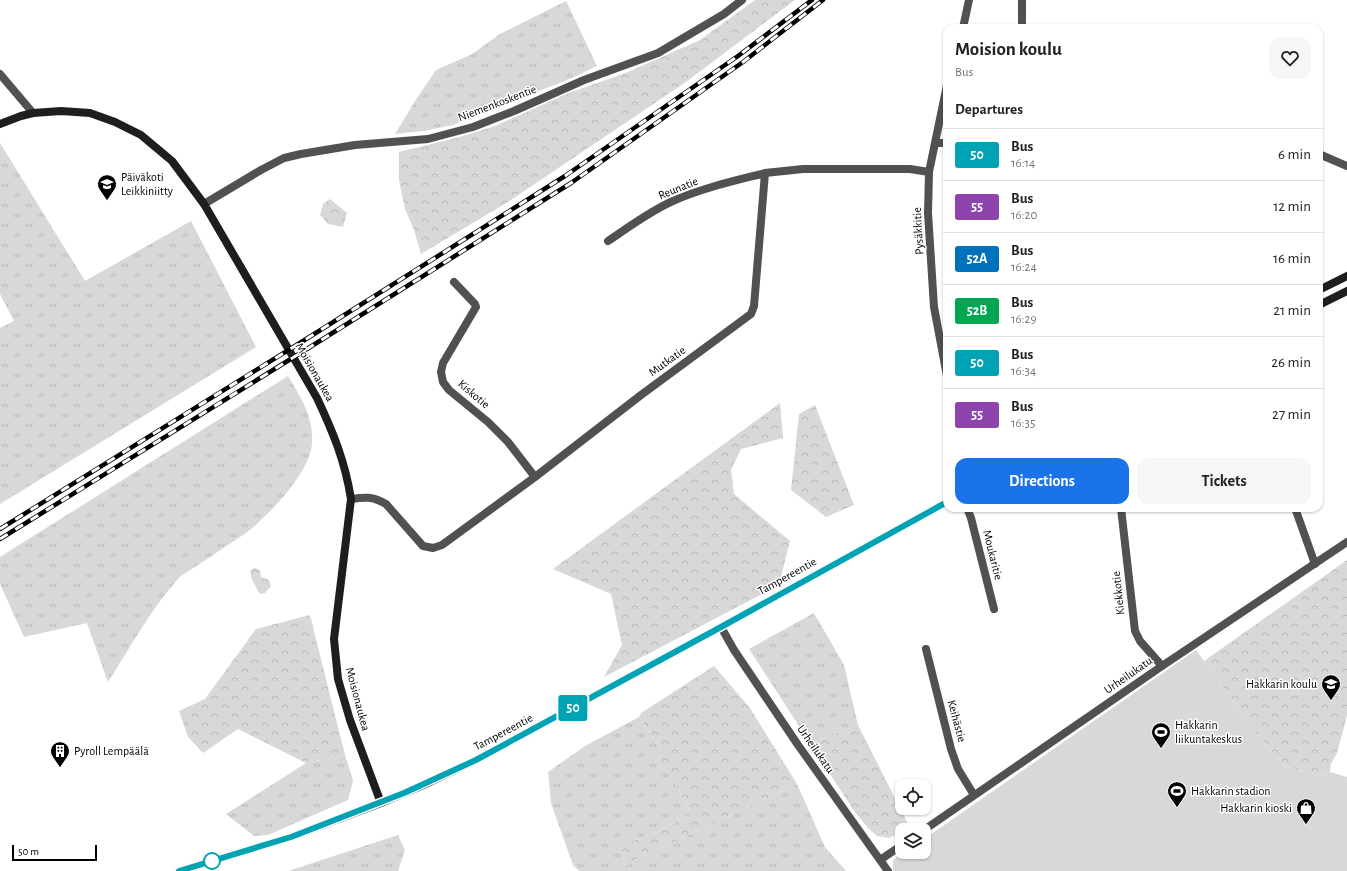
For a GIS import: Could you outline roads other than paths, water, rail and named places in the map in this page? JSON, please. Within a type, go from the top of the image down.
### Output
[{"type":"main road","name":"Moisionaukea","points":[[0,124],[21,116],[33,114],[61,111],[90,113],[115,122],[141,135],[172,161],[204,204],[317,398],[332,428],[342,458],[348,478],[350,499],[334,639],[338,679],[350,720],[380,803]]},
{"type":"main road","points":[[1323,288],[1347,276]]},
{"type":"main road","points":[[1323,303],[1347,291]]},
{"type":"main road","name":"Tampereentie","points":[[178,871],[291,837],[380,803],[428,783],[476,760],[721,627],[943,503]]},
{"type":"street","name":"Niemenkoskentie","points":[[204,204],[260,170],[284,158],[355,145],[428,139],[473,127],[514,111],[584,80],[658,53],[724,14],[742,0]]},
{"type":"street","points":[[964,24],[969,0]]},
{"type":"street","points":[[1022,0],[1022,24]]},
{"type":"street","points":[[0,74],[33,114]]},
{"type":"street","name":"Pysäkkitie","points":[[943,104],[929,172],[928,212],[934,307],[943,351]]},
{"type":"street","points":[[935,143],[943,143]]},
{"type":"street","points":[[1323,156],[1347,166]]},
{"type":"street","points":[[765,173],[803,169],[910,169],[929,172]]},
{"type":"street","name":"Reunatie","points":[[608,241],[673,201],[700,191],[765,173]]},
{"type":"street","name":"Mutkatie","points":[[350,499],[374,498],[386,504],[423,546],[433,548],[442,545],[535,477],[641,395],[750,314],[754,306],[765,173]]},
{"type":"street","name":"Kiskotie","points":[[454,282],[476,304],[476,308],[443,363],[441,372],[443,382],[449,390],[488,422],[508,442],[535,477]]},
{"type":"street","name":"Moukaritie","points":[[969,512],[994,609]]},
{"type":"street","name":"Kiekkotie","points":[[1121,512],[1135,631],[1140,641],[1162,666]]},
{"type":"street","points":[[1296,512],[1315,564]]},
{"type":"street","name":"Urheilukatu","points":[[931,825],[1162,666],[1347,542]]},
{"type":"street","name":"Urheilukatu","points":[[721,627],[734,650],[798,745],[888,871]]},
{"type":"street","name":"Keihästie","points":[[926,649],[958,769],[974,795]]},
{"type":"street","points":[[880,860],[895,850]]},
{"type":"railway","points":[[0,529],[565,176],[738,56],[812,0]]},
{"type":"railway","points":[[0,539],[571,183],[743,62],[823,0]]},
{"type":"place","name":"Päiväkoti Leikkiniitty","points":[[107,201]]},
{"type":"place","name":"Hakkarin koulu","points":[[1331,701]]},
{"type":"place","name":"Hakkarin liikuntakeskus","points":[[1161,749]]},
{"type":"place","name":"Pyroll Lempäälä","points":[[60,768]]},
{"type":"place","name":"Hakkarin stadion","points":[[1177,808]]},
{"type":"place","name":"Hakkarin kioski","points":[[1306,825]]}]
